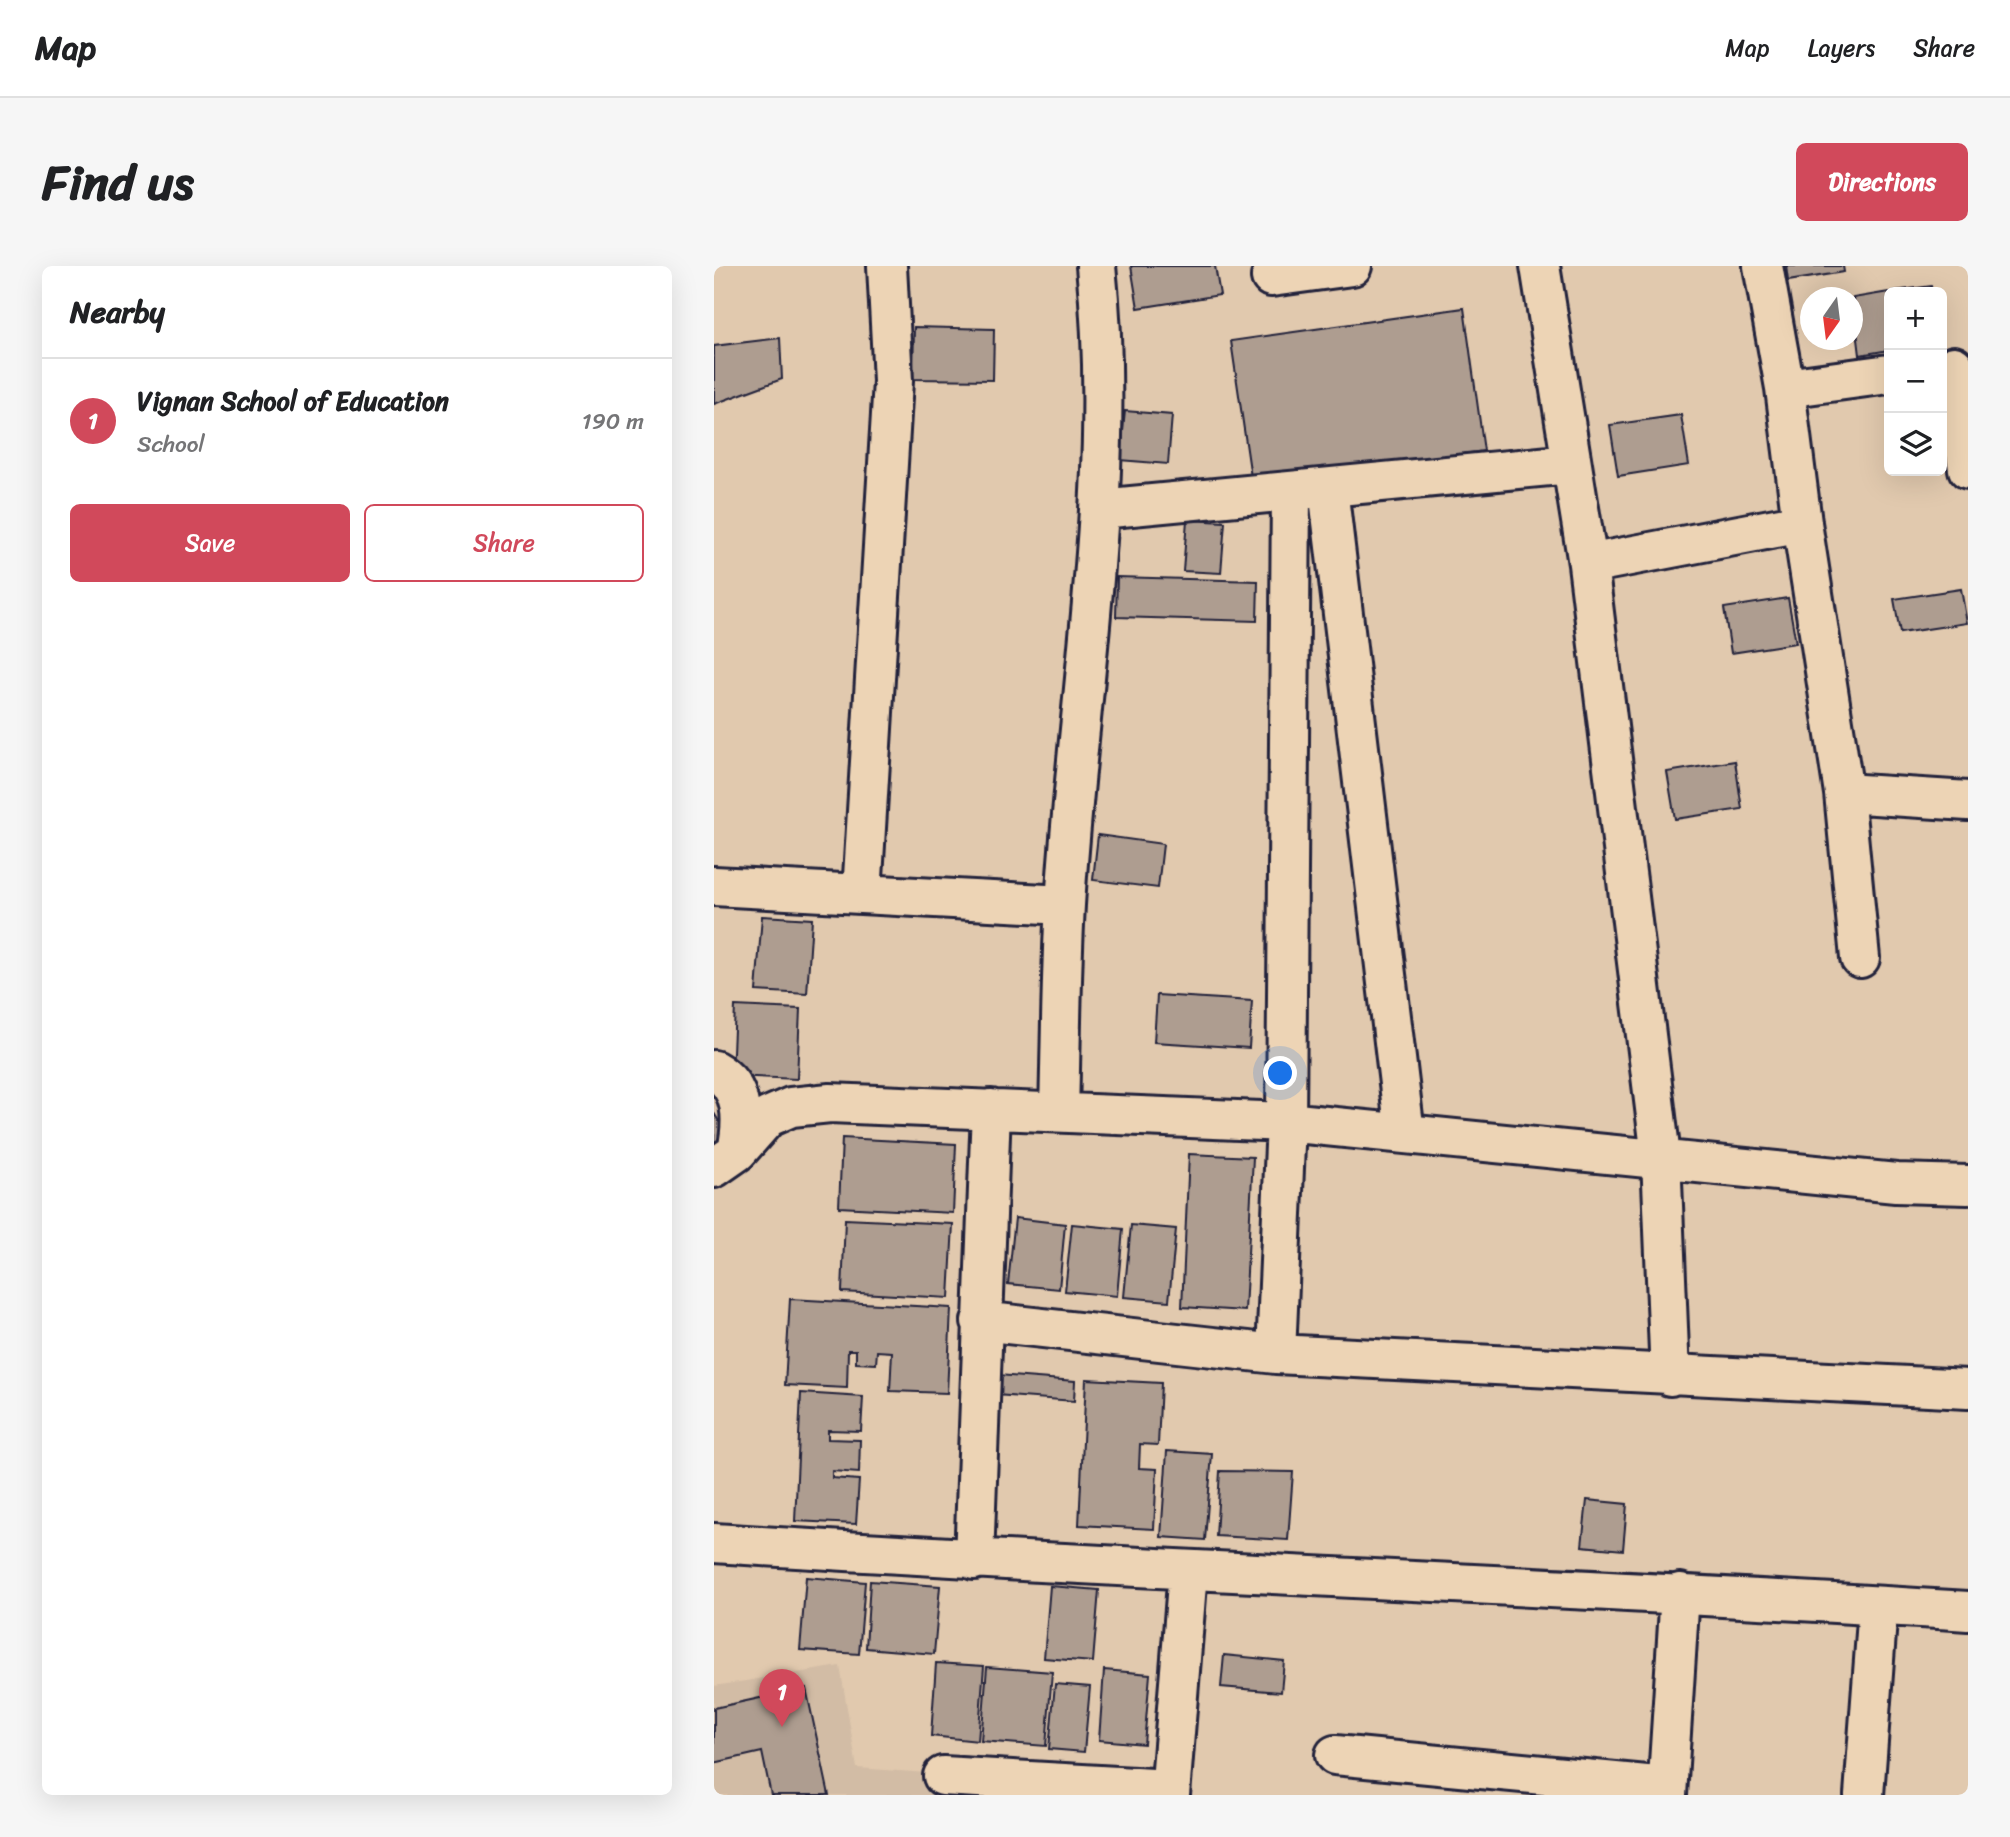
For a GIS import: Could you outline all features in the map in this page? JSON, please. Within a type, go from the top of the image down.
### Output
[{"type":"street","points":[[862,894],[893,381],[887,266]]},
{"type":"street","points":[[1059,1111],[1065,905],[1101,509],[1104,338],[1096,266]]},
{"type":"street","points":[[1271,277],[1352,266]]},
{"type":"street","points":[[1540,266],[1588,564],[1661,1157],[1670,1376]]},
{"type":"street","points":[[1763,266],[1785,388],[1802,523],[1844,793],[1860,958]]},
{"type":"street","points":[[1954,366],[1968,469]]},
{"type":"street","points":[[1785,388],[1884,375]]},
{"type":"street","points":[[1101,509],[1571,464]]},
{"type":"street","points":[[1276,1354],[1310,489]]},
{"type":"street","points":[[1310,489],[1405,1134]]},
{"type":"street","points":[[1588,564],[1802,523]]},
{"type":"street","points":[[1844,793],[1968,801]]},
{"type":"street","points":[[714,886],[1065,905]]},
{"type":"street","points":[[714,1070],[727,1077],[739,1102],[742,1125],[726,1160]]},
{"type":"street","points":[[726,1160],[768,1117],[791,1107],[830,1103],[1286,1122],[1661,1157],[1896,1183],[1968,1185]]},
{"type":"street","points":[[974,1560],[991,1109]]},
{"type":"street","points":[[981,1321],[1276,1354],[1968,1389]]},
{"type":"street","points":[[714,1543],[974,1560],[1680,1593],[1968,1611]]},
{"type":"street","points":[[943,1776],[1170,1792],[1188,1571]]},
{"type":"street","points":[[1335,1755],[1667,1791],[1680,1593]]},
{"type":"street","points":[[1864,1795],[1878,1606]]},
{"type":"shaded area","points":[[840,1666],[857,1768],[1152,1789],[1151,1795],[714,1795],[714,1686]]},
{"type":"building","points":[[1131,266],[1215,266],[1220,295],[1138,308]]},
{"type":"building","points":[[1786,266],[1843,266],[1844,272],[1788,281]]},
{"type":"building","points":[[1884,293],[1884,351],[1860,355],[1859,350],[1863,350],[1863,296]]},
{"type":"building","points":[[1464,308],[1484,451],[1252,484],[1231,341]]},
{"type":"building","points":[[914,327],[994,329],[993,380],[913,379]]},
{"type":"building","points":[[780,338],[782,379],[714,404],[714,346]]},
{"type":"building","points":[[1125,411],[1172,415],[1168,464],[1120,460]]},
{"type":"building","points":[[1681,415],[1689,465],[1618,476],[1610,425]]},
{"type":"building","points":[[1187,520],[1225,522],[1221,573],[1183,571]]},
{"type":"building","points":[[1117,577],[1258,581],[1257,621],[1116,617]]},
{"type":"building","points":[[1961,589],[1967,623],[1900,633],[1894,599]]},
{"type":"building","points":[[1788,598],[1796,643],[1731,653],[1724,608]]},
{"type":"building","points":[[1735,761],[1742,809],[1675,819],[1667,772]]},
{"type":"building","points":[[1098,835],[1163,844],[1158,888],[1093,880]]},
{"type":"building","points":[[762,916],[812,919],[807,994],[756,991]]},
{"type":"building","points":[[1157,995],[1252,1001],[1249,1048],[1154,1042]]},
{"type":"building","points":[[735,1006],[800,1009],[797,1079],[732,1076]]},
{"type":"building","points":[[714,1113],[728,1137],[714,1145]]},
{"type":"building","points":[[842,1138],[956,1144],[953,1213],[839,1207]]},
{"type":"building","points":[[1189,1154],[1253,1157],[1245,1311],[1182,1307]]},
{"type":"building","points":[[1015,1218],[1065,1224],[1059,1289],[1008,1284]]},
{"type":"building","points":[[845,1219],[953,1224],[949,1298],[842,1292]]},
{"type":"building","points":[[1072,1224],[1123,1229],[1117,1296],[1065,1291]]},
{"type":"building","points":[[1131,1225],[1176,1229],[1169,1301],[1124,1297]]},
{"type":"building","points":[[790,1299],[951,1308],[947,1393],[890,1391],[892,1352],[877,1351],[876,1364],[856,1363],[856,1350],[848,1350],[847,1388],[785,1385]]},
{"type":"building","points":[[998,1375],[1075,1381],[1074,1401],[996,1395]]},
{"type":"building","points":[[1086,1379],[1161,1383],[1158,1445],[1140,1444],[1139,1468],[1157,1469],[1154,1529],[1079,1525]]},
{"type":"building","points":[[801,1393],[863,1397],[861,1431],[828,1430],[828,1439],[860,1440],[859,1473],[832,1471],[832,1478],[859,1480],[856,1524],[795,1521]]},
{"type":"building","points":[[1167,1451],[1212,1454],[1205,1540],[1161,1537]]},
{"type":"building","points":[[1220,1471],[1293,1472],[1288,1540],[1216,1536]]},
{"type":"building","points":[[1587,1500],[1627,1504],[1623,1550],[1582,1546]]},
{"type":"building","points":[[806,1577],[865,1582],[859,1654],[800,1650]]},
{"type":"building","points":[[870,1581],[940,1586],[934,1654],[866,1648]]},
{"type":"building","points":[[1050,1586],[1099,1590],[1093,1662],[1044,1658]]},
{"type":"building","points":[[1224,1655],[1284,1661],[1281,1692],[1221,1687]]},
{"type":"building","points":[[936,1663],[984,1666],[978,1741],[931,1736]]},
{"type":"building","points":[[987,1667],[1052,1672],[1046,1746],[981,1741]]},
{"type":"building","points":[[1104,1670],[1150,1674],[1144,1744],[1099,1740]]},
{"type":"building","points":[[1055,1684],[1090,1687],[1084,1752],[1049,1749]]},
{"type":"building","points":[[806,1688],[829,1795],[771,1795],[762,1752],[714,1763],[714,1708]]},
{"type":"place","name":"Vignan School of Education","points":[[782,1727]]}]
